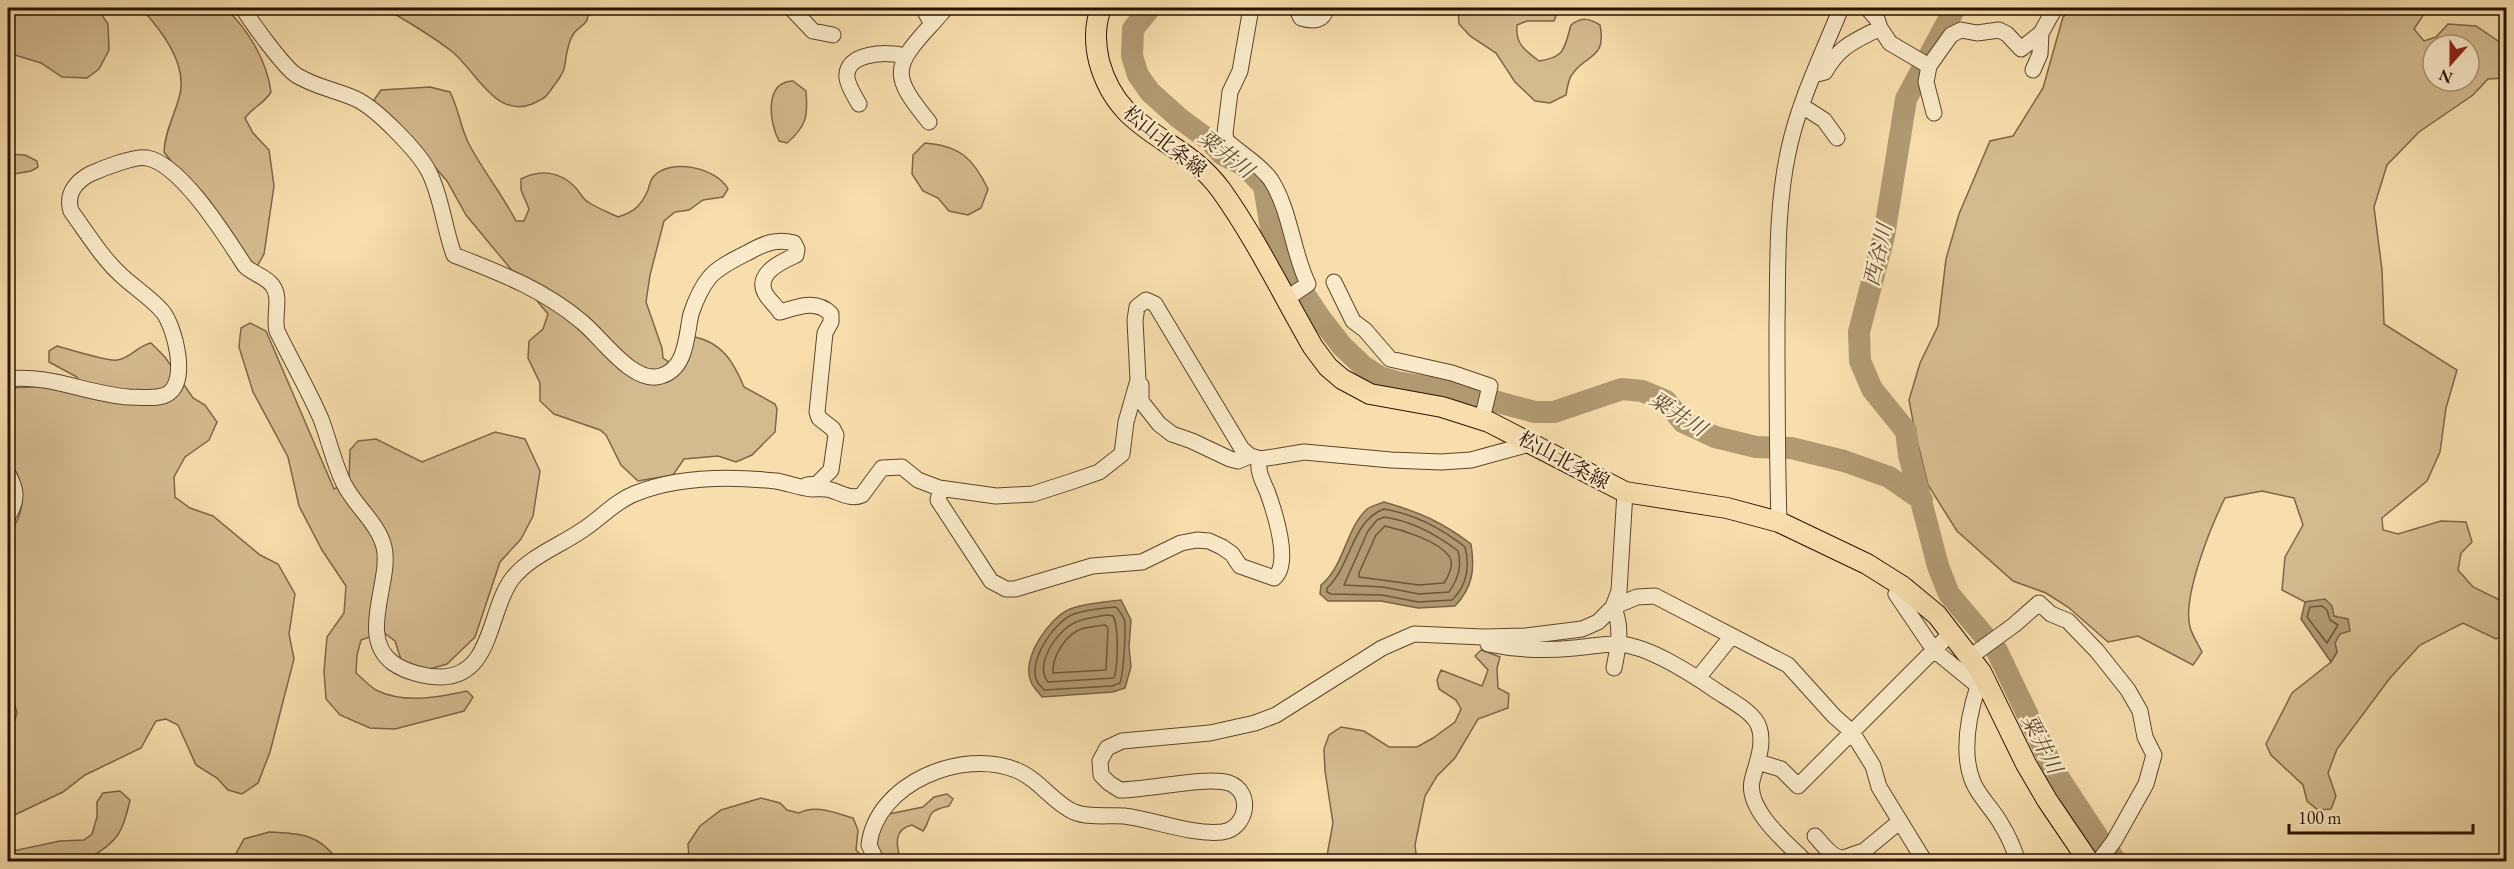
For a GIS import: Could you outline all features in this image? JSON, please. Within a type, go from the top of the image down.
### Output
[{"type":"main road","name":"松山北条線","points":[[1101,8],[1097,24],[1097,54],[1110,92],[1122,109],[1141,125],[1189,157],[1207,173],[1296,293],[1313,347],[1328,367],[1356,388],[1383,398],[1484,413],[1589,475],[1624,492],[1727,508],[1779,522],[1867,564],[1902,586],[1937,615],[1974,654],[1982,684],[2026,764],[2048,800],[2096,860]]},
{"type":"street","points":[[243,8],[294,74],[315,85],[357,99],[374,110],[418,156],[429,171],[440,199],[446,231],[454,255],[520,280],[582,322],[636,372],[653,379],[669,374],[681,358],[698,295],[710,276],[762,244],[777,240],[794,243],[798,249],[796,255],[774,265],[765,279],[763,288],[765,294],[780,312],[814,304],[824,307],[831,314],[831,322],[825,333],[817,412],[819,418],[833,429],[836,435],[831,470],[825,479],[817,484],[798,486]]},
{"type":"street","points":[[791,8],[813,31],[833,35]]},
{"type":"street","points":[[923,8],[932,24]]},
{"type":"street","points":[[929,122],[906,94],[900,78],[905,57],[946,8]]},
{"type":"street","points":[[1251,8],[1240,70],[1230,92],[1226,140],[1258,165],[1270,179],[1288,218],[1299,265],[1308,284],[1296,293]]},
{"type":"street","points":[[1296,8],[1301,18],[1309,20],[1320,19],[1326,8]]},
{"type":"street","points":[[1779,522],[1778,244],[1781,194],[1788,153],[1802,106],[1841,8]]},
{"type":"street","points":[[1867,8],[1877,19],[1890,43],[1925,63]]},
{"type":"street","points":[[1934,113],[1926,82],[1925,63],[1951,35],[1957,32],[1999,30],[2007,34],[2021,50],[2041,33],[2055,8]]},
{"type":"street","points":[[1814,74],[1825,72],[1833,56],[1880,28]]},
{"type":"street","points":[[2033,70],[2040,54],[2041,33]]},
{"type":"street","points":[[859,104],[847,78],[849,68],[854,61],[883,52],[894,52],[905,57]]},
{"type":"street","points":[[1802,106],[1824,120],[1837,138]]},
{"type":"street","points":[[8,380],[33,378],[58,381],[91,391],[127,397],[163,396],[174,388],[177,348],[169,321],[150,299],[121,276],[104,258],[71,211],[69,203],[74,187],[82,179],[145,157],[159,162],[194,193],[245,266],[253,274],[273,285],[276,294],[274,321],[277,331],[320,418],[345,485],[376,530],[384,546],[384,577],[377,614],[378,637],[382,651],[390,661],[403,669],[432,677],[453,677],[474,664],[505,590],[514,576],[539,556],[582,531],[623,498],[673,483],[735,477],[828,489],[857,497],[862,495],[882,468],[902,467],[927,484],[976,495],[1033,494],[1099,472],[1122,454],[1126,422],[1138,380],[1137,307],[1146,300],[1155,304],[1242,449],[1256,458],[1282,549],[1282,566],[1279,574],[1274,578],[1240,566],[1232,554],[1222,547],[1209,541],[1197,540],[1181,543],[1142,562],[1092,566],[1016,589],[1006,589],[991,581],[938,500],[939,496]]},
{"type":"street","points":[[1334,282],[1353,321],[1365,330],[1390,359],[1479,381],[1490,386],[1491,390],[1484,413]]},
{"type":"street","points":[[1138,380],[1142,387],[1141,401],[1159,423],[1172,434],[1238,461],[1304,452],[1391,460],[1471,460],[1533,443]]},
{"type":"street","points":[[902,467],[907,480],[939,496],[963,499],[976,495]]},
{"type":"street","points":[[8,474],[16,492],[14,507],[8,516]]},
{"type":"street","points":[[1614,668],[1618,644],[1617,615],[1613,607],[1619,591],[1624,492]]},
{"type":"street","points":[[1902,586],[1896,594],[1934,650],[1982,684],[1972,705],[1968,731],[1968,757],[1972,781],[2002,824],[2018,861]]},
{"type":"street","points":[[878,861],[869,844],[877,818],[908,786],[931,772],[950,766],[993,764],[1015,769],[1032,778],[1076,813],[1124,816],[1212,833],[1229,831],[1239,824],[1245,805],[1241,793],[1231,784],[1215,781],[1120,790],[1101,775],[1100,761],[1107,748],[1122,741],[1210,733],[1255,723],[1276,714],[1382,648],[1414,634],[1472,637],[1532,635],[1582,629],[1598,622],[1613,607],[1637,597],[1655,596],[1788,665],[1834,716],[1852,732],[1873,766],[1879,787],[1925,861]]},
{"type":"street","points":[[1974,654],[1995,640],[2039,603],[2052,614],[2068,621],[2097,651],[2128,690],[2140,711],[2145,737],[2154,755],[2146,784],[2114,841],[2096,860]]},
{"type":"street","points":[[1758,762],[1780,769],[1798,786],[1952,632]]},
{"type":"street","points":[[1532,635],[1533,651]]},
{"type":"street","points":[[1698,678],[1732,636]]},
{"type":"street","points":[[1472,637],[1491,645],[1533,651],[1618,644],[1635,647],[1698,678],[1733,702],[1759,725],[1761,738],[1751,791],[1766,821],[1806,861]]},
{"type":"street","points":[[1815,836],[1837,858],[1844,858],[1851,854],[1864,856],[1899,822]]},
{"type":"shaded area","points":[[8,8],[97,8],[108,24],[109,50],[99,69],[87,78],[62,77],[41,63],[8,53]]},
{"type":"shaded area","points":[[141,8],[225,8],[249,36],[261,57],[271,92],[245,118],[253,133],[269,150],[274,186],[264,254],[255,270],[164,152],[166,137],[180,94],[180,70],[164,36]]},
{"type":"shaded area","points":[[384,8],[587,8],[588,18],[572,36],[564,68],[556,84],[542,99],[519,107],[496,98],[450,50]]},
{"type":"shaded area","points":[[1458,8],[1559,8],[1554,21],[1527,21],[1517,25],[1517,37],[1522,46],[1539,61],[1559,54],[1565,45],[1571,25],[1582,20],[1589,20],[1600,25],[1600,45],[1598,51],[1582,63],[1571,76],[1566,95],[1550,103],[1535,101],[1515,82],[1496,53],[1470,36],[1459,24]]},
{"type":"shaded area","points":[[2073,8],[2316,8],[2318,11],[2339,12],[2341,8],[2424,8],[2424,14],[2414,29],[2421,37],[2421,93],[2475,93],[2419,132],[2387,165],[2374,207],[2382,270],[2384,324],[2457,370],[2446,408],[2440,452],[2427,481],[2382,518],[2383,530],[2398,534],[2441,521],[2466,522],[2472,542],[2461,553],[2458,570],[2473,587],[2502,601],[2506,607],[2506,634],[2496,639],[2463,623],[2420,645],[2390,678],[2337,749],[2328,773],[2336,796],[2331,809],[2318,810],[2307,801],[2303,785],[2271,755],[2266,744],[2292,693],[2331,662],[2337,652],[2335,643],[2340,633],[2334,616],[2311,601],[2305,602],[2282,590],[2285,557],[2303,525],[2294,498],[2262,491],[2225,498],[2199,562],[2190,598],[2190,627],[2202,652],[2193,665],[2138,636],[2108,642],[2068,607],[2046,593],[2013,581],[1957,531],[1928,485],[1909,400],[1920,363],[1938,326],[1946,259],[1959,214],[1990,141],[2013,136],[2043,88],[2063,17]]},
{"type":"shaded area","points":[[2448,24],[2476,26],[2504,45],[2506,78],[2488,79],[2481,86],[2481,33],[2440,33]]},
{"type":"shaded area","points":[[793,81],[806,91],[807,107],[805,120],[799,131],[787,143],[779,141],[773,124],[771,104],[777,88]]},
{"type":"shaded area","points":[[430,87],[450,92],[469,144],[516,221],[524,221],[529,209],[521,190],[521,179],[535,174],[550,173],[563,178],[576,188],[586,201],[618,217],[636,208],[645,196],[653,177],[670,167],[681,166],[704,171],[714,175],[722,182],[728,189],[723,197],[703,200],[689,210],[675,212],[664,221],[650,275],[646,302],[662,348],[663,358],[669,362],[685,359],[695,337],[705,340],[726,355],[744,387],[775,404],[777,409],[775,432],[752,455],[736,462],[718,456],[684,459],[673,475],[638,481],[621,465],[606,435],[600,430],[554,414],[540,401],[540,383],[528,358],[529,341],[543,329],[548,314],[466,215],[447,181],[403,131],[378,110],[374,100],[381,90]]},
{"type":"shaded area","points":[[925,143],[948,147],[971,162],[988,189],[981,208],[968,215],[949,211],[938,198],[923,191],[912,174],[913,155]]},
{"type":"shaded area","points":[[8,154],[25,155],[37,161],[38,167],[31,171],[8,175]]},
{"type":"shaded area","points":[[250,323],[266,331],[334,489],[349,481],[350,450],[358,441],[376,439],[422,462],[495,432],[525,439],[540,471],[533,516],[521,539],[500,562],[475,637],[447,664],[419,672],[403,666],[395,641],[383,632],[361,640],[357,655],[356,673],[375,690],[389,695],[411,698],[434,697],[467,691],[473,697],[464,711],[395,729],[370,728],[340,715],[326,699],[324,671],[327,637],[344,613],[346,586],[322,550],[299,506],[288,457],[253,392],[239,347],[241,328]]},
{"type":"shaded area","points":[[151,343],[165,357],[193,398],[205,405],[217,422],[209,440],[185,457],[174,477],[175,497],[190,508],[213,516],[260,555],[278,564],[295,594],[289,634],[294,659],[270,752],[258,783],[242,794],[228,790],[217,778],[196,765],[178,725],[166,719],[156,721],[141,748],[85,775],[63,792],[8,818],[8,734],[13,728],[17,712],[8,685],[8,535],[19,517],[22,498],[19,478],[8,460],[8,388],[80,385],[77,377],[49,362],[49,351],[57,346],[117,360]]},
{"type":"shaded area","points":[[1481,650],[1500,657],[1497,668],[1498,688],[1509,694],[1508,708],[1478,719],[1455,758],[1437,776],[1425,796],[1415,845],[1417,861],[1326,861],[1333,823],[1324,749],[1329,735],[1341,727],[1364,731],[1389,747],[1417,747],[1455,722],[1461,709],[1456,700],[1439,689],[1437,680],[1441,670],[1482,686],[1488,670],[1475,656]]},
{"type":"shaded area","points":[[120,791],[130,800],[122,828],[107,847],[87,861],[8,861],[8,852],[60,841],[84,840],[92,834],[97,817],[97,802],[103,793]]},
{"type":"shaded area","points":[[947,794],[953,799],[949,806],[932,813],[923,831],[912,825],[899,834],[897,842],[900,858],[909,861],[692,861],[689,858],[688,844],[700,826],[721,810],[761,798],[780,803],[787,810],[799,813],[818,809],[853,818],[858,830],[856,850],[862,856],[869,857],[878,830],[889,814],[923,807],[934,797]]},
{"type":"shaded area","points":[[269,832],[299,834],[316,840],[324,845],[338,861],[232,861],[244,839]]},
{"type":"water","points":[[1384,502],[1430,518],[1471,544],[1473,562],[1469,585],[1455,606],[1418,608],[1381,601],[1328,601],[1320,594],[1321,585],[1335,568],[1360,517],[1367,509]]},
{"type":"water","points":[[2325,599],[2332,606],[2334,616],[2348,619],[2350,631],[2340,634],[2335,643],[2337,652],[2331,662],[2301,619],[2305,602]]},
{"type":"water","points":[[1121,600],[1131,620],[1129,647],[1131,667],[1125,688],[1113,692],[1042,697],[1032,684],[1029,672],[1033,651],[1046,630],[1070,609]]},
{"type":"waterway","name":"粟井川","points":[[1150,8],[1133,29],[1132,56],[1138,75],[1150,92],[1179,118],[1209,140],[1223,155],[1245,166],[1264,186],[1272,235],[1291,274],[1342,346],[1363,366],[1380,377],[1464,393],[1535,412],[1554,412],[1622,389],[1642,391],[1666,401],[1683,422],[1715,437],[1756,447],[1791,448],[1844,461],[1889,477],[1922,500]]},
{"type":"waterway","name":"西谷川","points":[[1955,8],[1906,99],[1884,236],[1859,332],[1860,361],[1872,389],[1906,431],[1909,455],[1938,566],[1949,594],[1997,651],[2055,772],[2117,862]]}]
